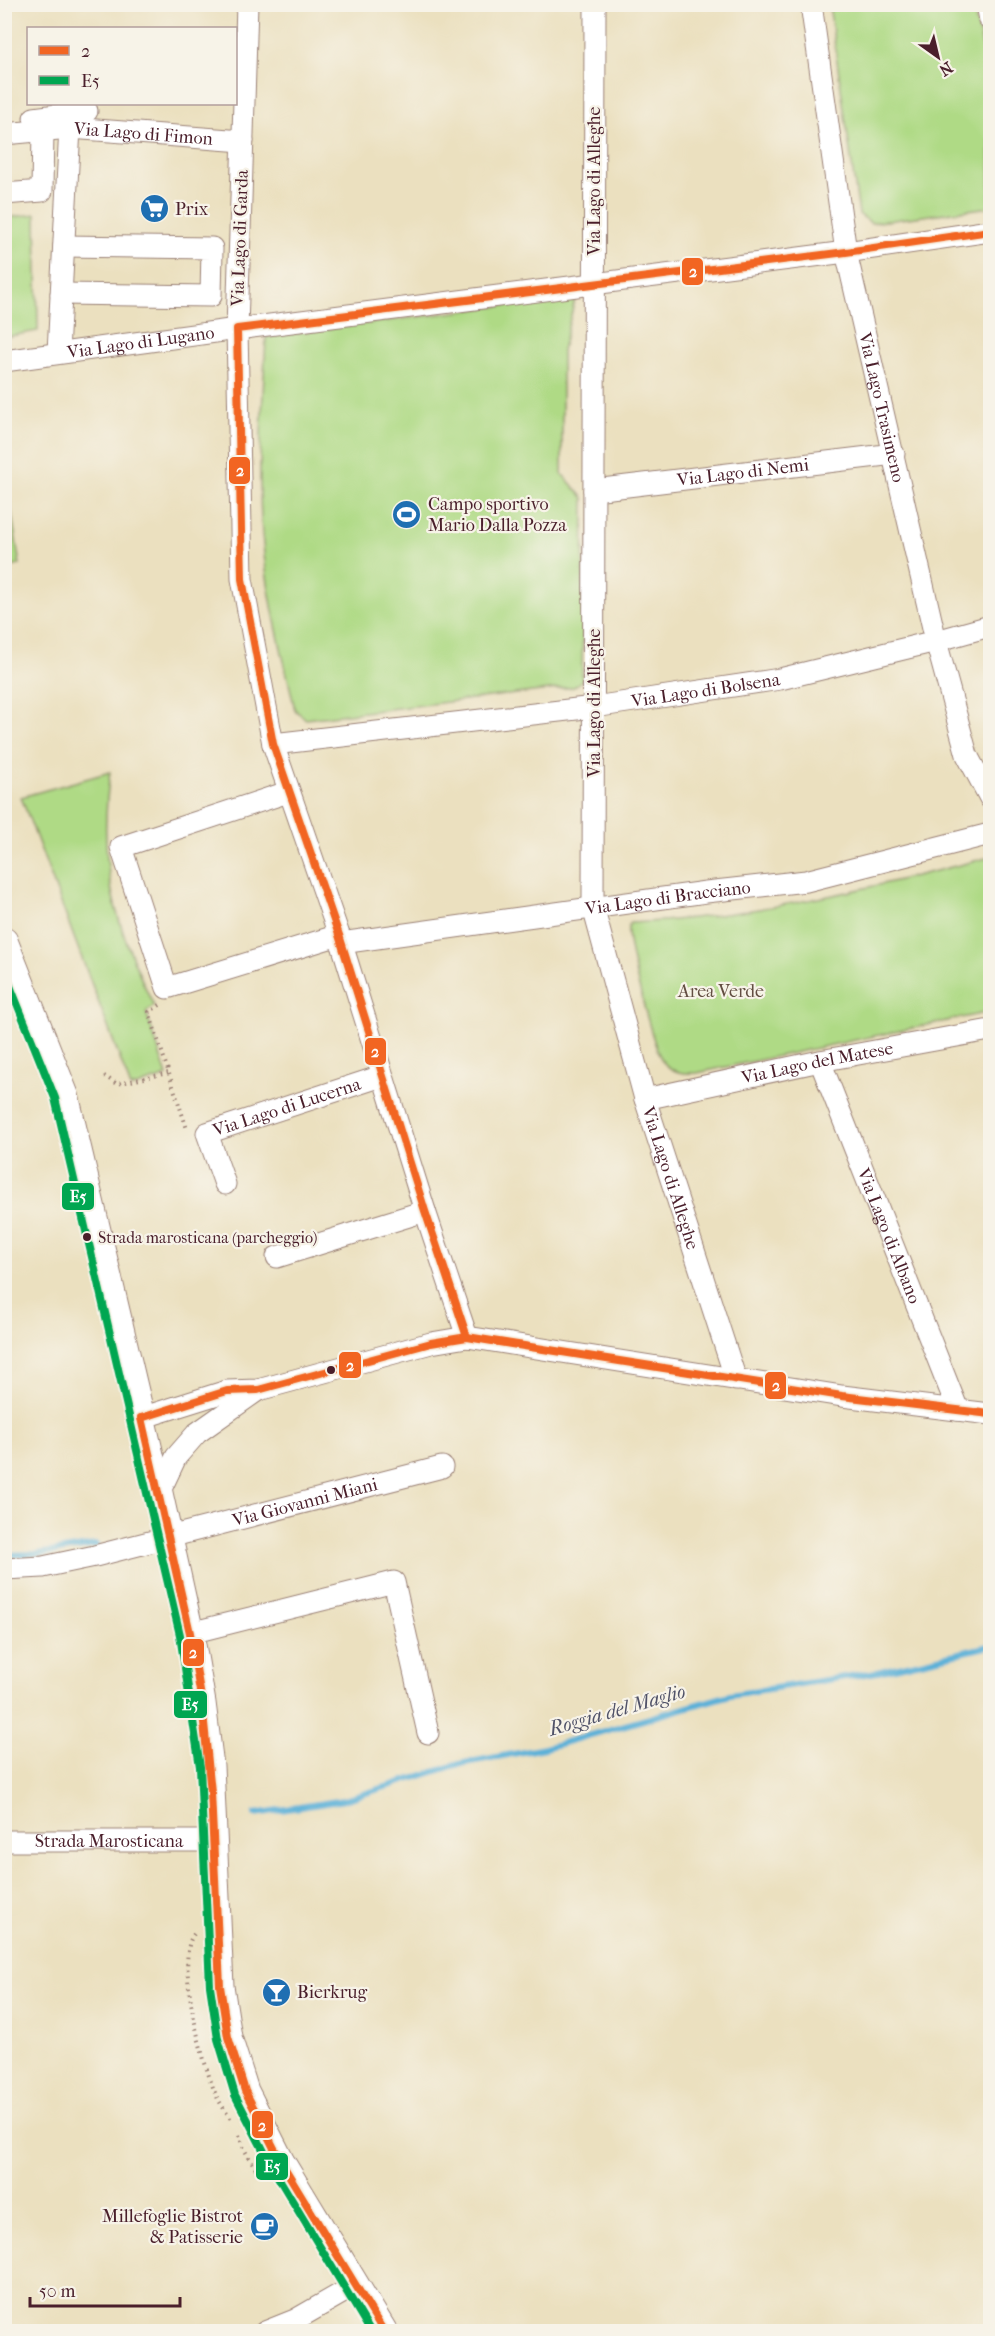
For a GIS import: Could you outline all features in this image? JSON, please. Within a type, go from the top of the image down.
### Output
[{"type":"main road","points":[[4,941],[65,1095],[190,1633],[210,1766],[220,1986],[223,2015],[234,2059],[245,2091],[281,2162],[384,2331]]},
{"type":"street","name":"Via Lago di Garda","points":[[247,4],[237,329],[242,579],[273,744],[340,939],[467,1337]]},
{"type":"street","name":"Via Lago di Alleghe","points":[[595,4],[593,907],[645,1099],[736,1380]]},
{"type":"street","name":"Via Lago Trasimeno","points":[[811,4],[846,252],[936,641],[967,755],[990,798]]},
{"type":"street","points":[[987,4],[990,20]]},
{"type":"street","points":[[4,122],[87,111]]},
{"type":"street","name":"Via Lago di Fimon","points":[[4,134],[70,128],[243,141]]},
{"type":"street","points":[[58,352],[70,128]]},
{"type":"street","points":[[4,194],[42,191],[43,130]]},
{"type":"street","name":"Via Lago di Lugano","points":[[4,361],[58,352],[846,252],[990,231]]},
{"type":"street","points":[[61,294],[211,296],[212,248],[64,246]]},
{"type":"street","name":"Via Lago di Nemi","points":[[594,490],[894,454]]},
{"type":"street","name":"Via Lago di Bolsena","points":[[273,744],[594,708],[780,679],[990,626]]},
{"type":"street","name":"Via Lago di Bracciano","points":[[288,792],[121,847],[167,988],[340,939],[806,881],[990,834]]},
{"type":"street","name":"Via Lago del Matese","points":[[645,1099],[820,1061],[989,1033]]},
{"type":"street","name":"Via Lago di Albano","points":[[820,1061],[958,1410]]},
{"type":"street","name":"Via Lago di Lucerna","points":[[225,1184],[207,1133],[382,1076]]},
{"type":"street","points":[[277,1257],[425,1211]]},
{"type":"street","points":[[141,1418],[227,1391],[258,1390],[431,1343],[467,1337],[842,1396],[990,1414]]},
{"type":"street","points":[[159,1493],[176,1457],[197,1433],[258,1390]]},
{"type":"street","name":"Via Giovanni Miani","points":[[4,1569],[43,1567],[169,1539],[442,1467]]},
{"type":"street","points":[[190,1633],[394,1582],[428,1733]]},
{"type":"street","name":"Strada Marosticana","points":[[4,1841],[213,1841]]},
{"type":"street","points":[[265,2331],[295,2320],[356,2285]]},
{"type":"path","points":[[169,999],[149,1012],[188,1131],[207,1133]]},
{"type":"path","points":[[104,1076],[117,1084],[168,1073]]},
{"type":"green space","points":[[829,5],[972,5],[990,76],[990,207],[871,223],[859,214]]},
{"type":"green space","points":[[36,214],[38,331],[5,337],[5,218]]},
{"type":"green space","points":[[576,296],[562,350],[562,474],[584,498],[582,680],[574,687],[306,719],[295,710],[265,565],[260,466],[266,337]]},
{"type":"green space","points":[[5,472],[20,565],[4,568]]},
{"type":"green space","points":[[110,772],[106,836],[112,893],[128,948],[154,1006],[146,1012],[167,1076],[131,1088],[21,797]]},
{"type":"green space","name":"Area Verde","points":[[990,857],[990,1012],[697,1073],[678,1072],[663,1062],[648,1020],[637,977],[629,941],[630,923],[676,920],[767,908],[902,880]]},
{"type":"waterway","name":"Roggia del Maglio","points":[[4,1555],[38,1554],[96,1545]]},
{"type":"waterway","name":"Roggia del Maglio","points":[[255,1814],[344,1800],[459,1764],[545,1748],[730,1695],[877,1672],[990,1646]]},
{"type":"transit line","name":"2","points":[[467,1337],[339,935],[273,744],[242,579],[237,329],[846,252],[990,231]]},
{"type":"transit line","name":"E5","points":[[4,971],[55,1098],[180,1635],[200,1767],[210,1986],[218,2039],[235,2095],[272,2167],[371,2332]]},
{"type":"transit line","name":"2","points":[[141,1418],[227,1391],[258,1390],[431,1343],[467,1337],[842,1396],[990,1414]]},
{"type":"transit line","name":"2","points":[[141,1418],[190,1633],[202,1703],[211,1792],[220,1986],[228,2037],[245,2091],[281,2162],[384,2332]]},
{"type":"place","name":"Prix","points":[[154,209]]},
{"type":"place","name":"Campo sportivo Mario Dalla Pozza","points":[[407,514]]},
{"type":"place","name":"Strada marosticana (parcheggio)","points":[[87,1237]]},
{"type":"place","name":"Bierkrug","points":[[276,1992]]},
{"type":"place","name":"Millefoglie Bistrot & Patisserie","points":[[264,2226]]}]
